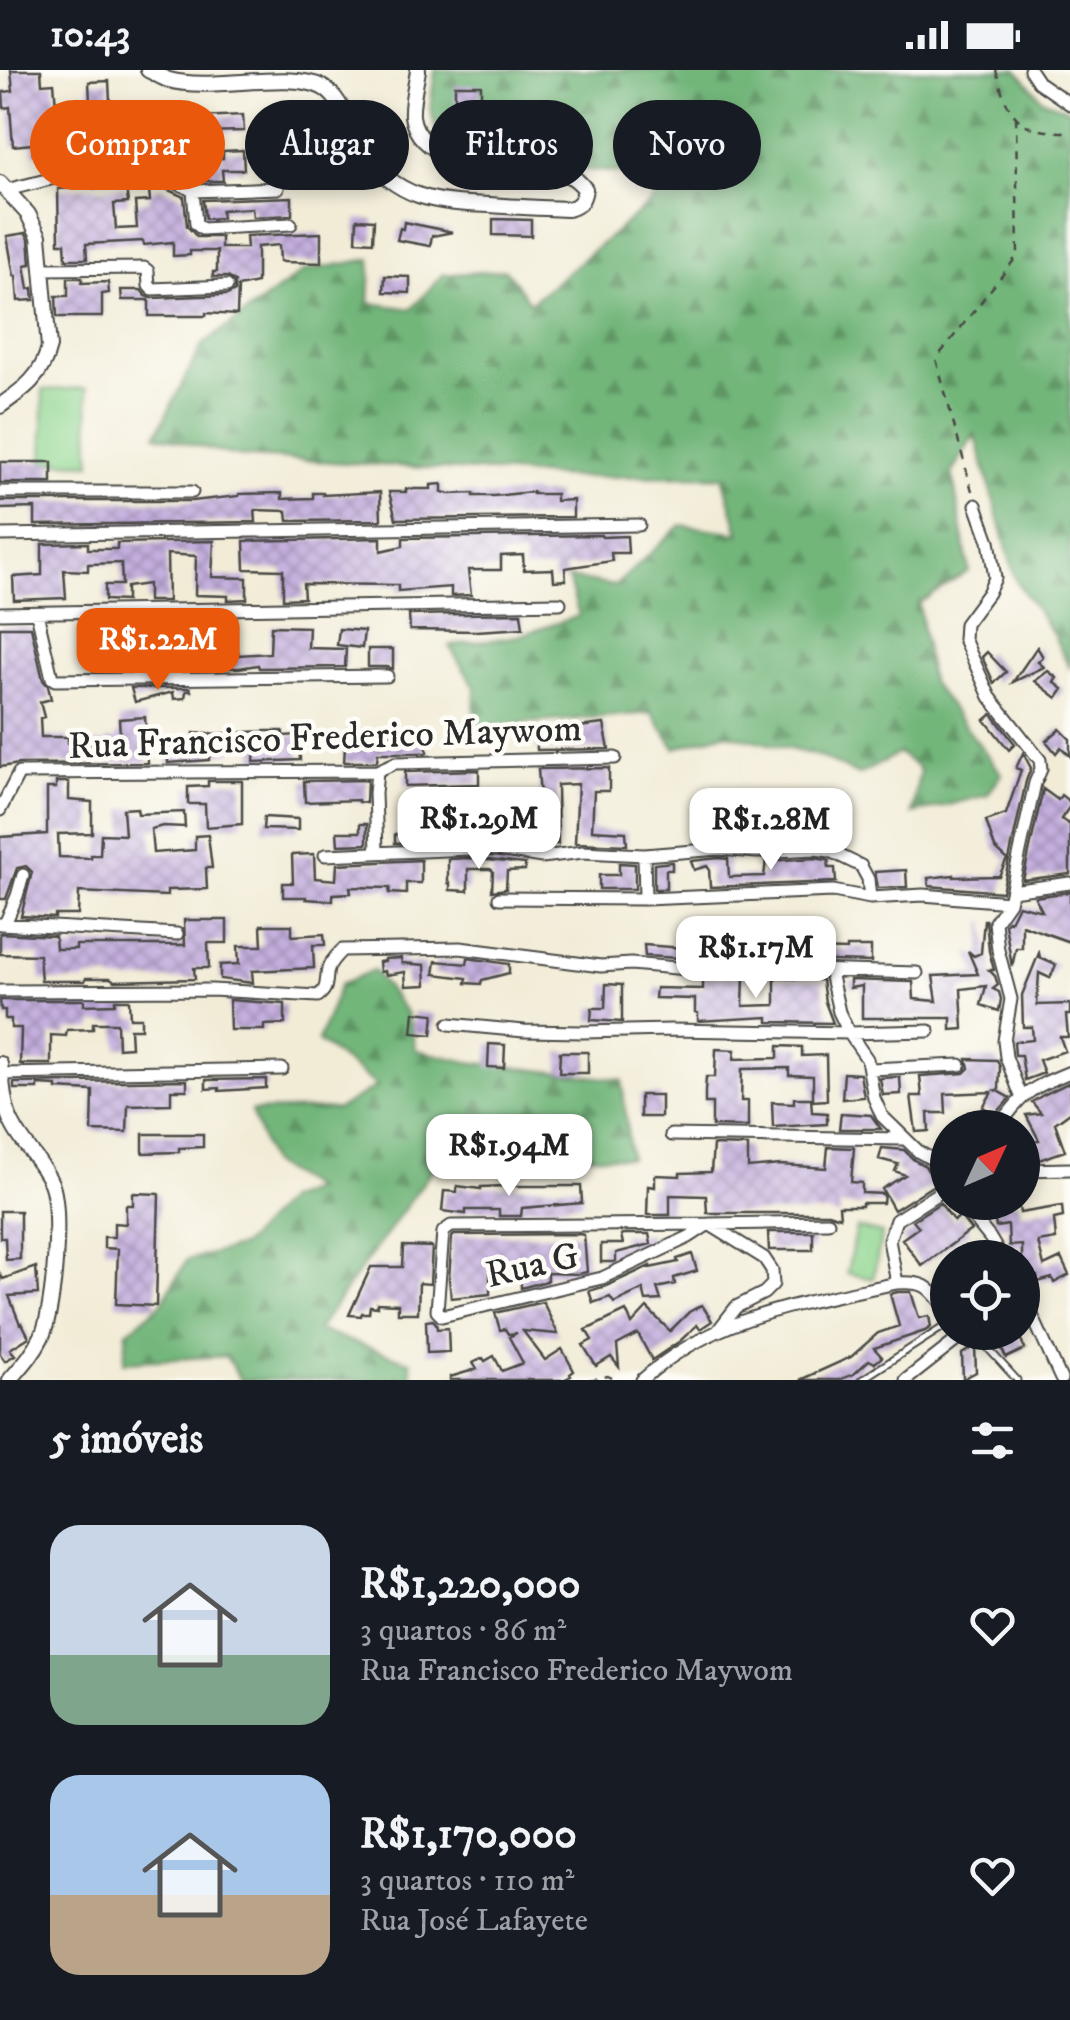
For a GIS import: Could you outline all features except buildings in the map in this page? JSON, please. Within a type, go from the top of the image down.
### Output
[{"type":"street","points":[[148,70],[168,80],[188,83],[282,80],[322,87],[342,109],[359,148],[376,169],[395,185],[420,197],[449,203],[567,209],[578,206],[585,190],[569,176],[474,166],[445,155],[426,142],[412,114],[418,70]]},
{"type":"street","points":[[1030,70],[1038,82],[1070,104]]},
{"type":"street","points":[[0,406],[38,376],[49,347],[39,236],[3,187],[111,168],[165,178],[193,191],[245,189]]},
{"type":"street","points":[[193,191],[196,224],[202,229],[291,224]]},
{"type":"street","points":[[44,270],[144,268],[152,289],[226,286]]},
{"type":"street","points":[[0,492],[192,492]]},
{"type":"street","points":[[976,505],[989,541],[994,578],[966,624],[964,639],[990,697],[1040,760],[1041,769],[1010,896],[995,922],[1011,998],[1004,1041],[1006,1058],[1021,1096]]},
{"type":"street","points":[[0,536],[639,525]]},
{"type":"street","points":[[0,614],[560,604]]},
{"type":"street","points":[[37,613],[55,680],[387,676]]},
{"type":"street","name":"Rua Francisco Frederico Maywom","points":[[0,810],[20,773],[377,772],[394,763],[614,758]]},
{"type":"street","points":[[377,772],[377,852]]},
{"type":"street","points":[[325,855],[469,849],[542,857],[795,848],[830,851],[861,866],[868,879],[870,898]]},
{"type":"street","points":[[644,855],[645,899]]},
{"type":"street","points":[[23,875],[13,908],[3,924],[177,934]]},
{"type":"street","points":[[500,898],[645,899],[833,890],[870,898],[1010,896],[1070,884]]},
{"type":"street","points":[[0,990],[212,990],[318,996],[326,986],[330,964],[342,950],[460,948],[601,966],[917,973]]},
{"type":"street","points":[[830,972],[838,1012],[868,1059],[877,1108],[903,1139],[930,1158]]},
{"type":"street","points":[[449,1024],[544,1031],[929,1031]]},
{"type":"street","points":[[0,1064],[13,1126],[52,1185],[56,1209],[52,1302],[32,1356],[10,1380]]},
{"type":"street","points":[[870,1069],[960,1065]]},
{"type":"street","points":[[1,1074],[282,1068]]},
{"type":"street","points":[[1011,1110],[1021,1096],[1070,1072]]},
{"type":"street","points":[[672,1135],[903,1139]]},
{"type":"street","points":[[1040,1169],[1070,1168]]},
{"type":"street","points":[[897,1283],[889,1240],[896,1220],[930,1198]]},
{"type":"street","points":[[976,1220],[991,1240]]},
{"type":"street","points":[[709,1224],[828,1222]]},
{"type":"street","points":[[709,1224],[764,1258],[772,1270],[773,1284],[736,1307],[719,1329]]},
{"type":"street","name":"Rua G","points":[[709,1224],[602,1278],[442,1316],[437,1310],[443,1232],[451,1226],[709,1224]]},
{"type":"street","points":[[642,1380],[694,1341],[768,1312],[897,1283],[917,1282],[930,1291]]},
{"type":"street","points":[[1040,1332],[1061,1379]]},
{"type":"street","points":[[906,1380],[944,1350]]},
{"type":"lane","points":[[861,1380],[930,1336]]},
{"type":"lane","points":[[990,1350],[1017,1380]]},
{"type":"path","points":[[996,70],[1004,100],[1032,130],[1070,132]]},
{"type":"path","points":[[976,505],[936,359],[1018,254],[1016,116]]},
{"type":"path","points":[[589,1380],[608,1376],[616,1380]]},
{"type":"green space","points":[[435,70],[1017,70],[1042,99],[1070,110],[1070,669],[1053,634],[1016,581],[975,434],[952,472],[969,571],[919,603],[930,681],[1002,774],[987,795],[912,814],[920,769],[899,753],[859,775],[818,756],[725,733],[675,748],[652,713],[474,727],[475,687],[449,646],[518,636],[579,616],[568,578],[615,586],[681,525],[739,533],[723,476],[574,477],[236,456],[156,435],[202,345],[304,271],[371,259],[369,303],[412,309],[442,275],[506,270],[530,303],[661,190],[761,190],[761,100],[613,100],[613,172],[593,170],[593,100],[431,100]]},
{"type":"green space","points":[[87,388],[91,463],[43,462],[43,390]]},
{"type":"green space","points":[[373,970],[407,1014],[416,1050],[468,1062],[622,1080],[630,1158],[478,1149],[443,1155],[317,1330],[411,1362],[411,1380],[240,1380],[226,1356],[124,1362],[127,1332],[160,1305],[187,1260],[242,1246],[286,1200],[314,1189],[270,1163],[251,1111],[338,1109],[377,1086],[318,1041],[340,985]]},
{"type":"green space","points":[[856,1228],[882,1233],[873,1279],[847,1273]]}]
